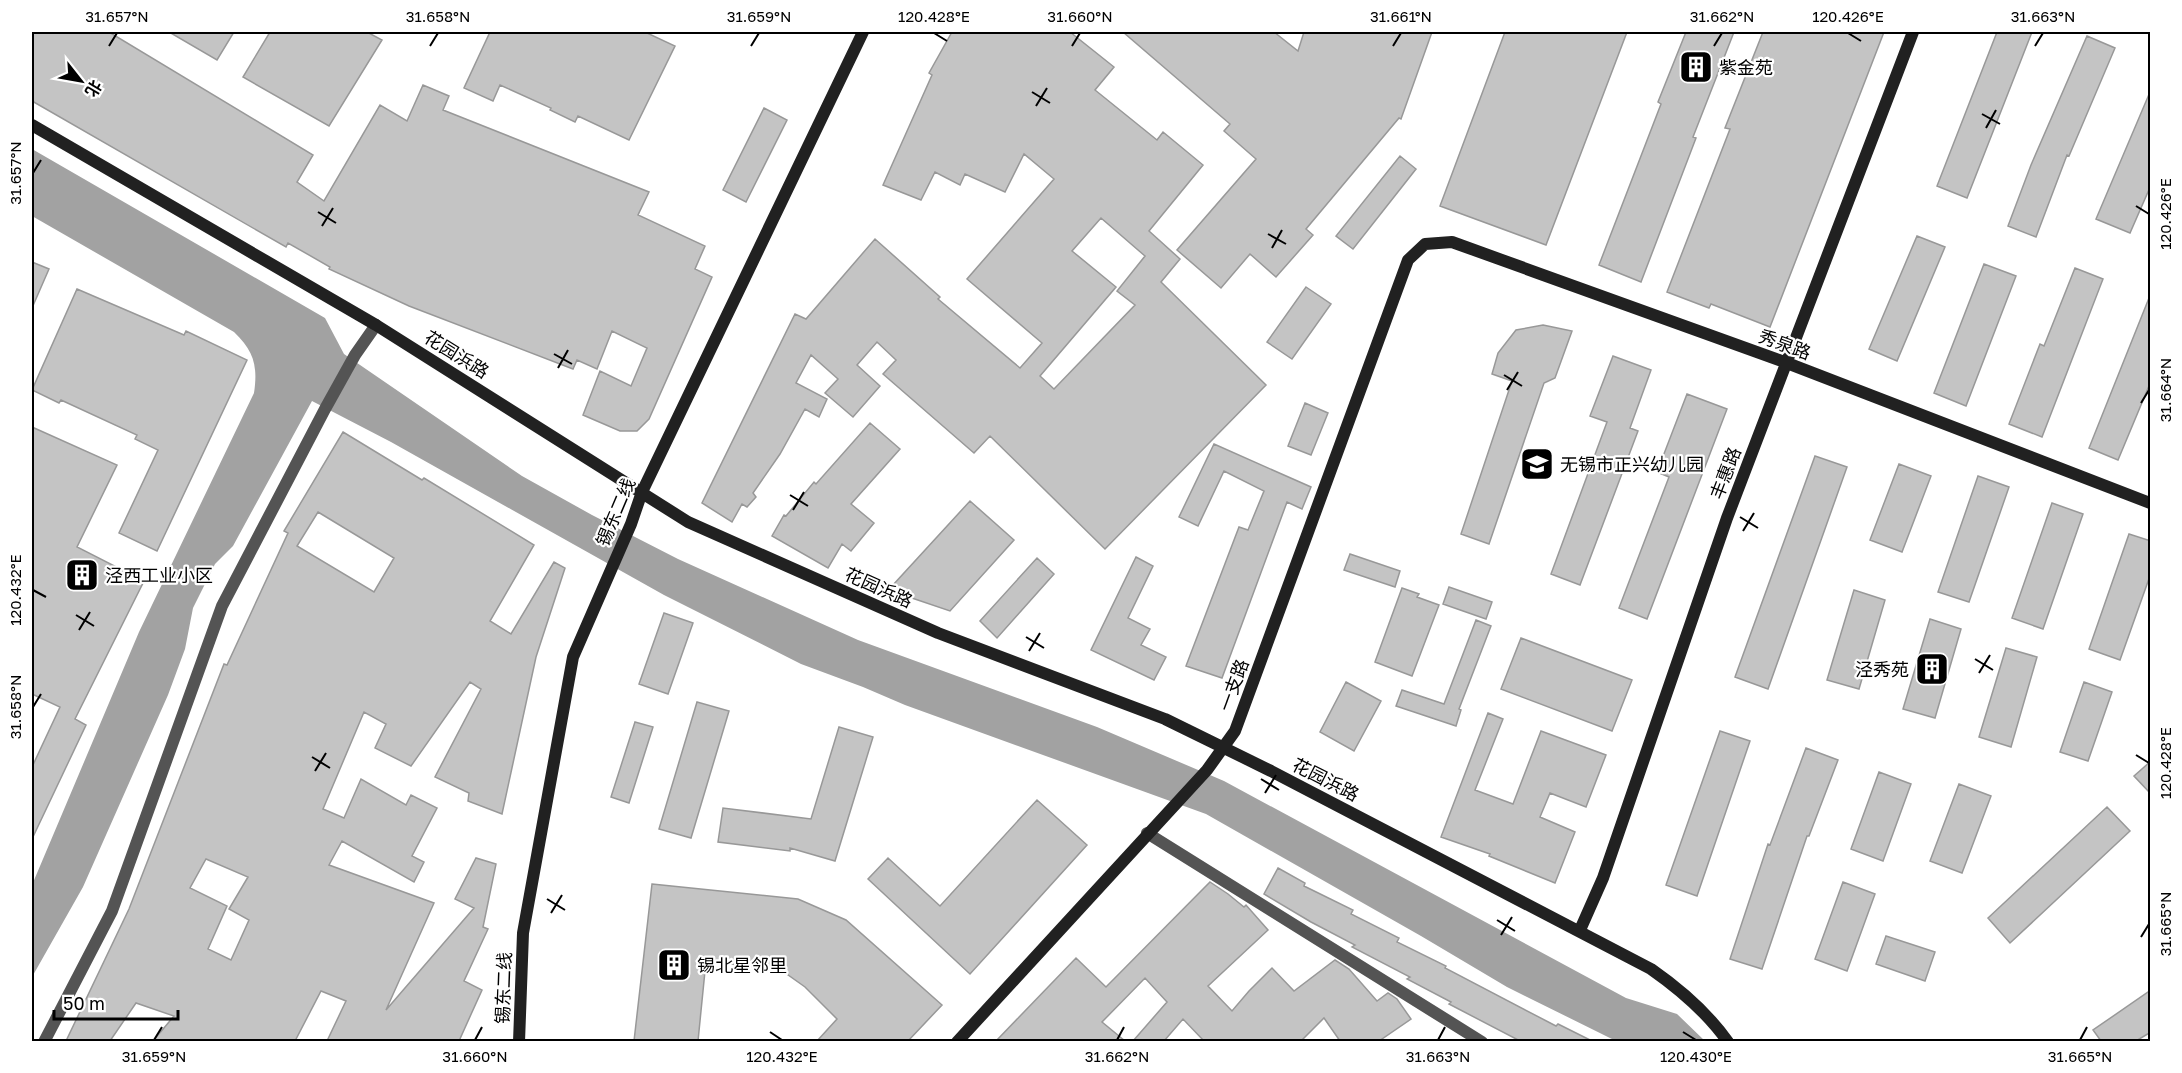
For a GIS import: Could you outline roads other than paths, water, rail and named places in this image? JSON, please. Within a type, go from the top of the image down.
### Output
[{"type":"street","name":"锡东二线","points":[[519,1041],[523,933],[573,657],[631,524],[642,492],[862,32]]},
{"type":"street","name":"丰惠路","points":[[1580,930],[1603,878],[1727,518],[1913,32]]},
{"type":"street","name":"花园浜路","points":[[32,125],[376,325],[688,522],[938,633],[1165,719],[1580,930],[1651,969],[1682,990],[1712,1020],[1728,1041]]},
{"type":"street","name":"秀泉路","points":[[1407,260],[1425,244],[1452,242],[1786,363],[2151,503]]},
{"type":"street","name":"一支路","points":[[957,1041],[1207,770],[1235,731],[1407,260]]},
{"type":"street","points":[[44,1041],[112,911],[222,606],[325,409],[355,356],[376,325]]},
{"type":"street","points":[[1147,833],[1482,1041]]},
{"type":"place","name":"紫金苑","points":[[1696,67]]},
{"type":"place","name":"无锡市正兴幼儿园","points":[[1537,464]]},
{"type":"place","name":"泾西工业小区","points":[[82,575]]},
{"type":"place","name":"泾秀苑","points":[[1932,669]]},
{"type":"place","name":"锡北星邻里","points":[[674,965]]}]
